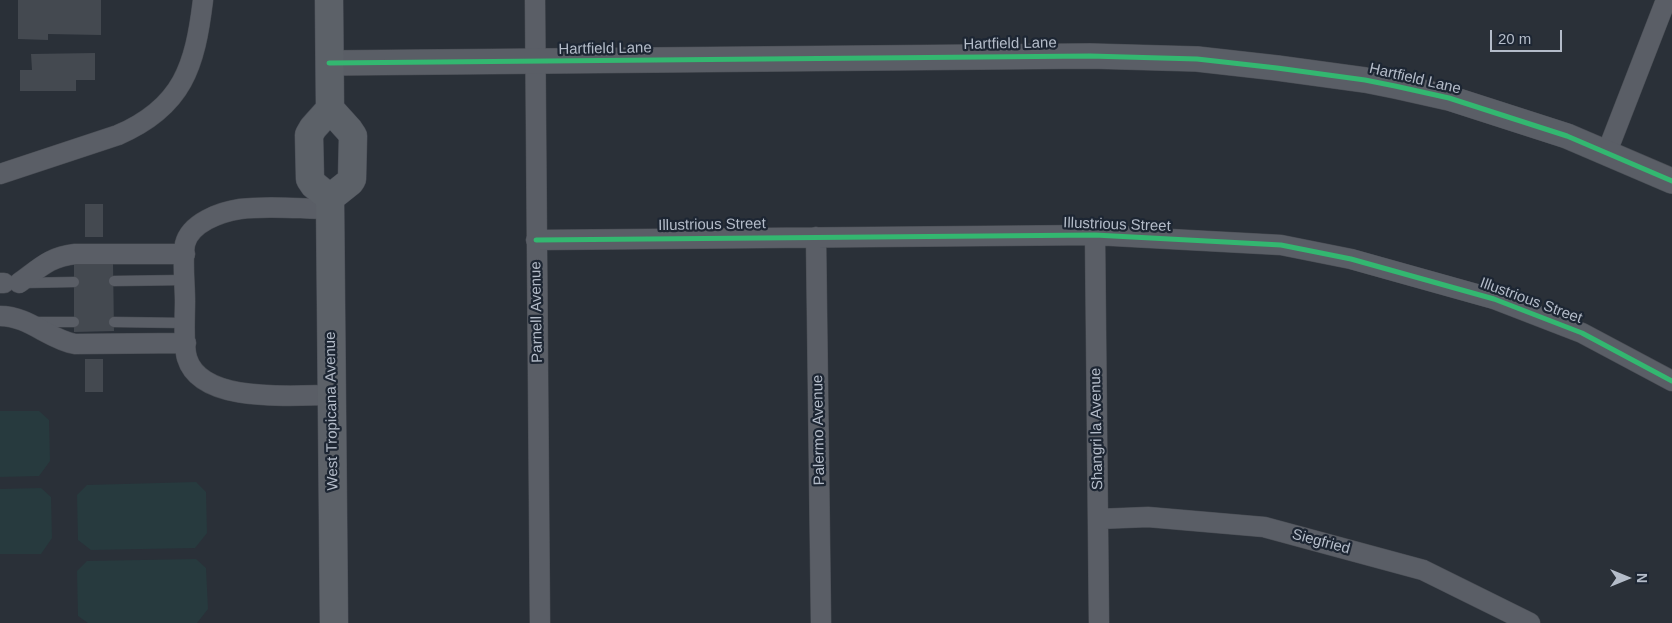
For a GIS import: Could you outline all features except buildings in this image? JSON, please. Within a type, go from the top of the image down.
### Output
[{"type":"main road","points":[[328,0],[330,109],[353,136],[352,178],[330,204],[310,178],[309,135],[330,109]]},
{"type":"main road","name":"West Tropicana Avenue","points":[[330,204],[334,623]]},
{"type":"street","points":[[0,174],[118,135],[134,128],[163,107],[185,77],[193,59],[198,40],[203,0]]},
{"type":"street","name":"Parnell Avenue","points":[[534,0],[540,623]]},
{"type":"street","points":[[1607,152],[1666,0]]},
{"type":"street","name":"Hartfield Lane","points":[[329,63],[1090,56],[1198,60],[1365,80],[1440,96],[1558,133],[1672,180]]},
{"type":"street","points":[[330,204],[252,208],[224,213],[196,227],[189,235],[185,244],[184,280],[187,358],[193,370],[199,376],[217,386],[235,392],[254,395],[332,395]]},
{"type":"street","name":"Illustrious Street","points":[[536,240],[1095,235],[1281,245],[1351,258],[1502,302],[1582,333],[1672,381]]},
{"type":"street","name":"Shangri la Avenue","points":[[1095,235],[1099,623]]},
{"type":"street","name":"Palermo Avenue","points":[[816,237],[820,623]]},
{"type":"street","points":[[8,283],[62,256],[75,254],[184,254]]},
{"type":"street","points":[[0,316],[29,322],[65,342],[75,344],[186,344]]},
{"type":"street","name":"Siegfried","points":[[1098,519],[1148,517],[1264,527],[1423,570],[1530,623]]},
{"type":"lane","points":[[114,281],[184,280]]},
{"type":"lane","points":[[8,283],[74,282]]},
{"type":"lane","points":[[29,322],[74,322]]},
{"type":"lane","points":[[114,322],[185,323]]},
{"type":"green space","points":[[0,411],[39,411],[49,420],[50,461],[39,476],[0,477]]},
{"type":"green space","points":[[196,482],[206,492],[207,533],[195,548],[91,550],[78,540],[77,495],[87,485]]},
{"type":"green space","points":[[41,488],[51,497],[52,538],[41,554],[0,554],[0,489]]},
{"type":"green space","points":[[196,559],[206,568],[208,609],[197,623],[88,623],[78,616],[77,571],[87,561]]},
{"type":"cycle path","points":[[329,63],[1090,56],[1197,59],[1365,80],[1449,98],[1567,136],[1672,181]]},
{"type":"cycle path","points":[[536,240],[1095,235],[1281,245],[1351,259],[1494,299],[1582,333],[1672,381]]}]
